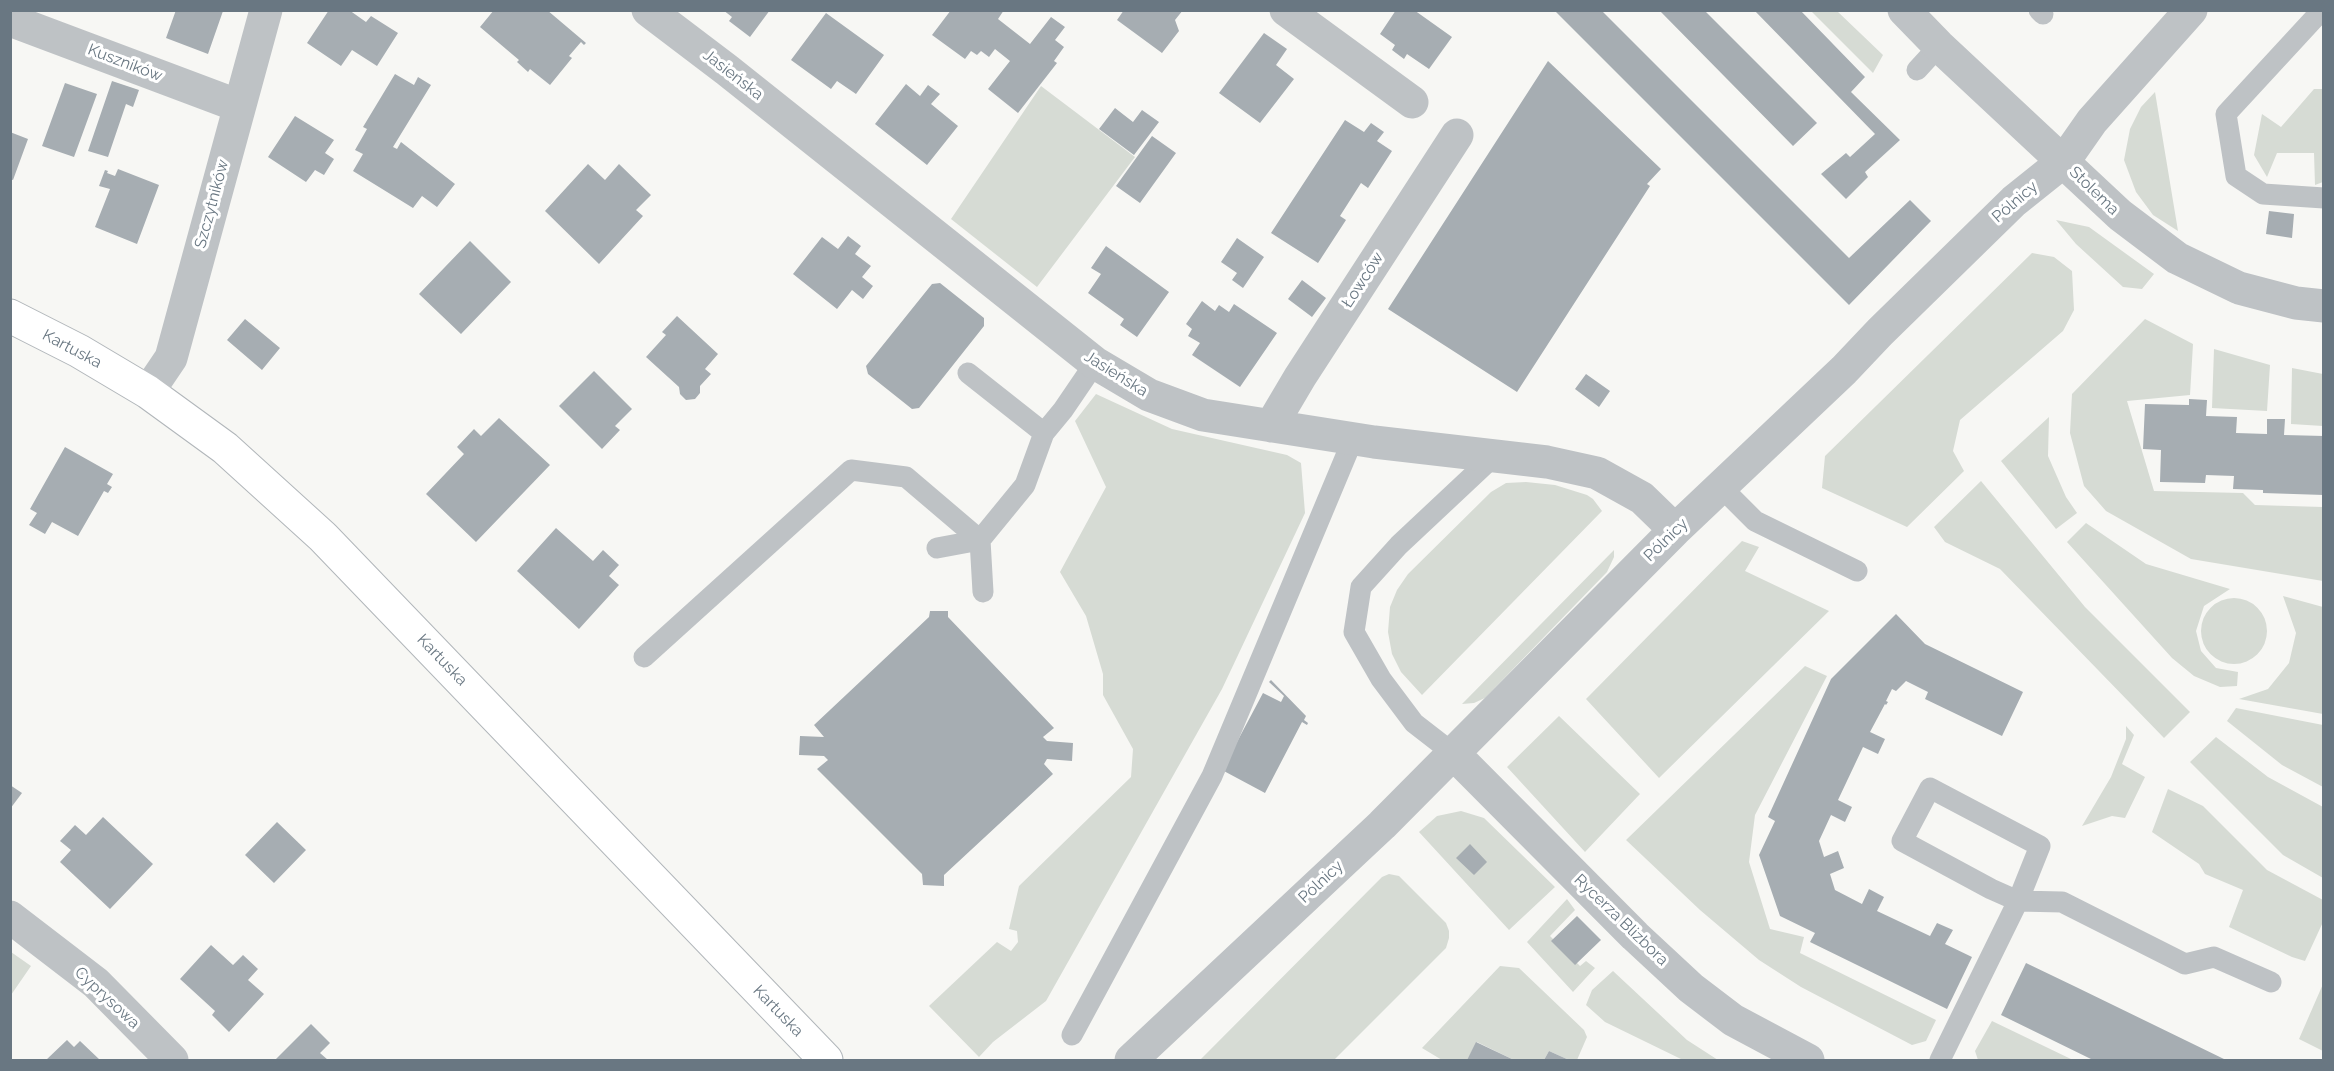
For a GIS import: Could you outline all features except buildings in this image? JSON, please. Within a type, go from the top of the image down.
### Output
[{"type":"street","name":"Szczytników","points":[[148,392],[171,358],[266,10]]},
{"type":"street","name":"Jasieńska","points":[[648,10],[1095,363],[1149,395],[1203,415],[1353,439],[1547,462],[1598,473],[1642,498],[1675,530]]},
{"type":"street","points":[[1286,10],[1412,102]]},
{"type":"street","name":"Stolema","points":[[1904,10],[1939,46],[2120,215],[2177,258],[2239,288],[2296,303],[2324,306]]},
{"type":"street","name":"Pólnicy","points":[[1131,1060],[1382,825],[1675,530],[1722,488],[1844,370],[2014,201],[2064,161],[2092,121],[2191,10]]},
{"type":"street","name":"Kuszników","points":[[10,20],[238,106]]},
{"type":"street","name":"Łowców","points":[[1271,426],[1300,377],[1457,135]]},
{"type":"street","name":"Kartuska","points":[[10,316],[79,351],[148,392],[225,447],[323,537],[826,1060]]},
{"type":"street","name":"Rycerza Blizbora","points":[[1454,754],[1635,936],[1691,988],[1733,1020],[1808,1060]]},
{"type":"street","name":"Cyprysowa","points":[[10,917],[96,983],[172,1060]]},
{"type":"lane","points":[[2322,10],[2226,114],[2236,176],[2263,194],[2324,198]]},
{"type":"lane","points":[[1917,70],[1939,46]]},
{"type":"lane","points":[[937,548],[980,540],[1025,485],[1044,433],[1063,410],[1095,363]]},
{"type":"lane","points":[[968,373],[1044,433]]},
{"type":"lane","points":[[1072,1035],[1212,776],[1353,439]]},
{"type":"lane","points":[[1454,754],[1414,723],[1381,679],[1354,632],[1361,587],[1399,545],[1495,455]]},
{"type":"lane","points":[[644,657],[851,470],[906,477],[980,540],[983,592]]},
{"type":"lane","points":[[1722,488],[1755,521],[1857,570]]},
{"type":"lane","points":[[1940,1060],[2018,901],[2040,846],[1930,788],[1902,842],[2018,901],[2062,902],[2185,964],[2214,957],[2271,982]]},
{"type":"shaded area","points":[[1811,11],[1837,11],[1883,55],[1873,73]]},
{"type":"shaded area","points":[[1041,86],[1135,157],[1037,287],[951,219]]},
{"type":"shaded area","points":[[2314,89],[2323,89],[2323,182],[2315,185],[2314,153],[2277,153],[2267,177],[2254,155],[2262,114],[2281,127]]},
{"type":"shaded area","points":[[2155,92],[2178,231],[2153,215],[2136,192],[2124,160],[2130,129],[2141,107]]},
{"type":"shaded area","points":[[2056,220],[2089,227],[2154,274],[2142,289],[2123,287],[2076,244]]},
{"type":"shaded area","points":[[2032,253],[2054,257],[2072,271],[2074,310],[2063,331],[1960,420],[1953,451],[1964,471],[1907,527],[1822,488],[1825,456]]},
{"type":"shaded area","points":[[2145,319],[2193,344],[2190,395],[2127,401],[2154,491],[2243,493],[2255,505],[2323,507],[2323,581],[2191,559],[2106,511],[2084,486],[2070,433],[2072,394]]},
{"type":"shaded area","points":[[2214,349],[2270,365],[2267,411],[2212,408]]},
{"type":"shaded area","points":[[2292,368],[2323,374],[2323,426],[2291,424]]},
{"type":"shaded area","points":[[1096,394],[1172,429],[1287,455],[1301,463],[1305,513],[1222,689],[1046,1001],[993,1042],[979,1057],[929,1006],[997,942],[1011,951],[1018,942],[1017,931],[1009,929],[1019,886],[1131,777],[1133,749],[1103,695],[1103,674],[1086,616],[1060,572],[1106,487],[1075,421]]},
{"type":"shaded area","points":[[2049,417],[2048,456],[2066,497],[2077,513],[2056,529],[2001,461]]},
{"type":"shaded area","points":[[1981,481],[2085,607],[2190,712],[2164,738],[2000,569],[1945,542],[1934,527]]},
{"type":"shaded area","points":[[1526,482],[1555,485],[1587,495],[1602,511],[1422,695],[1401,672],[1392,654],[1388,632],[1390,607],[1397,590],[1408,574],[1491,492],[1506,483]]},
{"type":"shaded area","points":[[2086,523],[2146,564],[2230,589],[2204,606],[2196,631],[2201,651],[2216,668],[2238,672],[2237,686],[2220,687],[2194,676],[2172,658],[2067,542]]},
{"type":"shaded area","points":[[1742,541],[1759,547],[1745,571],[1829,611],[1659,778],[1586,699]]},
{"type":"shaded area","points":[[1614,550],[1614,557],[1607,572],[1485,698],[1474,703],[1462,704]]},
{"type":"shaded area","points":[[2283,596],[2323,607],[2323,714],[2239,699],[2268,689],[2289,663],[2296,633]]},
{"type":"shaded area","points":[[2234,598],[2246,601],[2257,608],[2264,619],[2267,631],[2264,643],[2257,654],[2246,661],[2234,664],[2222,661],[2211,654],[2204,643],[2201,631],[2204,619],[2211,608],[2222,601]]},
{"type":"shaded area","points":[[1805,666],[1827,676],[1755,815],[1749,862],[1770,929],[1804,937],[1800,953],[1936,1020],[1926,1041],[1912,1045],[1801,987],[1759,960],[1700,910],[1626,840]]},
{"type":"shaded area","points":[[2236,708],[2323,725],[2323,787],[2282,765],[2227,721]]},
{"type":"shaded area","points":[[1559,716],[1640,794],[1585,852],[1507,767]]},
{"type":"shaded area","points":[[2126,726],[2134,735],[2122,764],[2145,777],[2125,818],[2112,816],[2082,826],[2111,777],[2126,739]]},
{"type":"shaded area","points":[[2216,737],[2268,777],[2323,807],[2323,878],[2283,855],[2190,762]]},
{"type":"shaded area","points":[[2168,789],[2203,806],[2267,870],[2323,900],[2323,922],[2305,961],[2229,927],[2243,890],[2205,874],[2199,864],[2152,832]]},
{"type":"shaded area","points":[[1461,811],[1484,818],[1555,887],[1509,930],[1419,832],[1437,816]]},
{"type":"shaded area","points":[[1389,874],[1399,876],[1446,923],[1449,938],[1446,948],[1334,1060],[1200,1060],[1382,877]]},
{"type":"shaded area","points":[[1567,899],[1575,910],[1550,936],[1580,966],[1586,961],[1595,968],[1573,992],[1527,942]]},
{"type":"shaded area","points":[[11,952],[31,966],[11,995]]},
{"type":"shaded area","points":[[1500,966],[1519,968],[1584,1030],[1587,1037],[1577,1060],[1569,1060],[1549,1051],[1544,1060],[1514,1060],[1477,1042],[1467,1060],[1442,1060],[1422,1048]]},
{"type":"shaded area","points":[[1613,971],[1687,1040],[1718,1060],[1683,1060],[1605,1022],[1586,1005],[1592,990]]},
{"type":"shaded area","points":[[2323,984],[2324,1051],[2299,1039]]},
{"type":"shaded area","points":[[1992,1021],[2073,1060],[1978,1060],[1975,1051]]}]
